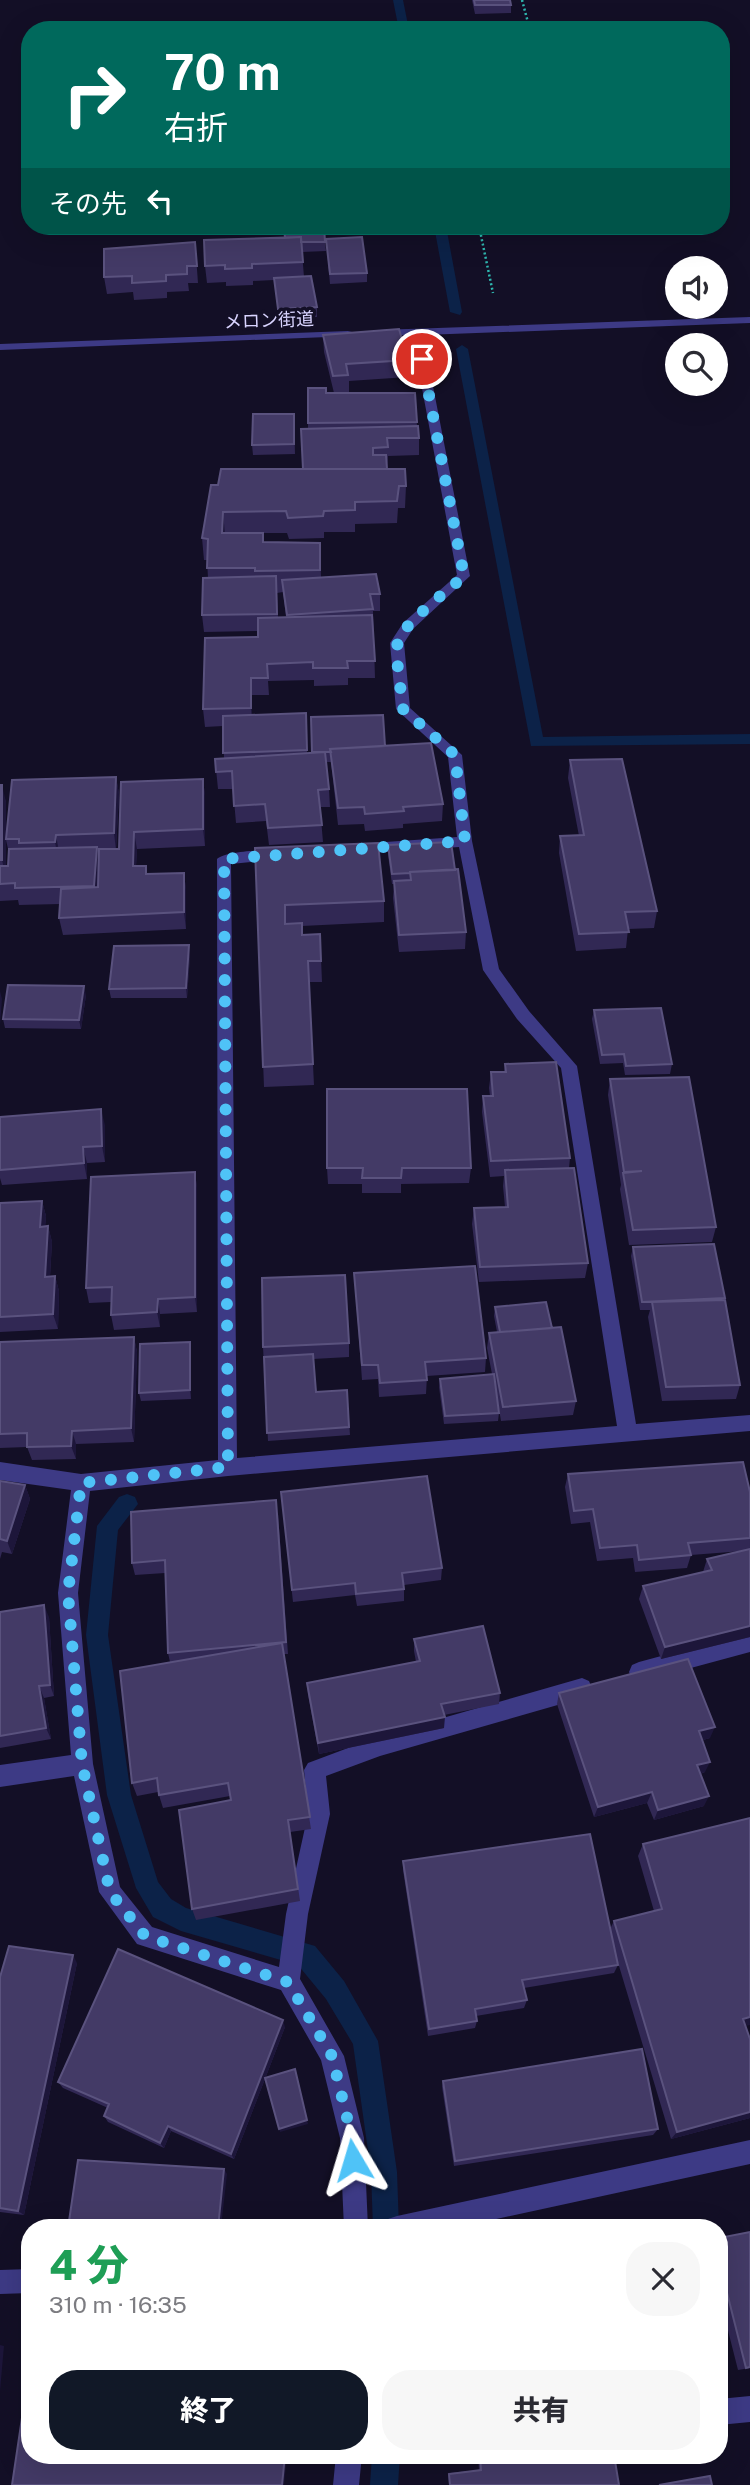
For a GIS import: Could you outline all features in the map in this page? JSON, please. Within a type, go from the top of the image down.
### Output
[{"type":"street","name":"メロン街道","points":[[0,347],[750,320]]},
{"type":"street","points":[[417,332],[464,576],[408,626],[397,643],[403,709],[455,755],[465,841],[491,970],[523,1015],[569,1066],[628,1434]]},
{"type":"street","points":[[345,850],[465,841]]},
{"type":"street","points":[[228,1467],[224,859],[291,854]]},
{"type":"street","points":[[0,1471],[81,1483],[228,1467],[750,1423]]},
{"type":"street","points":[[81,1483],[68,1593],[82,1764],[110,1892],[145,1936],[288,1982]]},
{"type":"street","points":[[356,2219],[352,2138],[332,2056],[288,1982],[297,1914],[319,1814],[315,1770],[380,1746],[750,1642]]},
{"type":"street","points":[[0,1776],[82,1764]]},
{"type":"street","points":[[439,2219],[750,2152]]},
{"type":"street","points":[[0,2282],[21,2281]]},
{"type":"street","points":[[728,2411],[750,2409]]},
{"type":"street","points":[[346,2485],[348,2464]]},
{"type":"path","points":[[522,0],[528,21]]},
{"type":"path","points":[[480,235],[501,329]]},
{"type":"building","points":[[474,0],[510,0],[511,5],[475,5]]},
{"type":"building","points":[[285,235],[325,235],[325,242],[301,242],[301,237],[285,238]]},
{"type":"building","points":[[301,237],[303,262],[252,264],[252,268],[225,269],[225,265],[205,266],[204,240]]},
{"type":"building","points":[[362,237],[367,273],[330,274],[326,239]]},
{"type":"building","points":[[195,242],[197,266],[187,266],[187,274],[166,275],[166,281],[132,283],[132,276],[104,277],[104,249]]},
{"type":"building","points":[[311,276],[317,307],[278,309],[274,278]]},
{"type":"building","points":[[399,329],[408,360],[346,364],[348,375],[333,376],[323,335]]},
{"type":"building","points":[[308,388],[326,388],[326,393],[415,393],[417,422],[308,423]]},
{"type":"building","points":[[253,414],[294,414],[294,444],[252,445]]},
{"type":"building","points":[[418,426],[419,438],[387,438],[388,447],[373,448],[373,455],[386,455],[387,469],[303,469],[301,429]]},
{"type":"building","points":[[221,469],[405,469],[406,486],[399,486],[397,501],[355,502],[355,510],[324,511],[323,516],[288,518],[286,511],[223,512],[222,533],[263,533],[263,542],[320,543],[320,570],[255,571],[255,568],[207,568],[208,539],[202,538],[211,485],[218,485]]},
{"type":"building","points":[[376,574],[380,594],[370,594],[373,609],[287,615],[282,580]]},
{"type":"building","points":[[276,576],[277,614],[202,615],[203,578]]},
{"type":"building","points":[[372,615],[375,661],[347,661],[348,668],[313,668],[313,662],[267,664],[268,678],[251,678],[251,708],[203,709],[205,638],[258,637],[258,618]]},
{"type":"building","points":[[306,713],[307,750],[223,753],[223,716]]},
{"type":"building","points":[[383,715],[385,746],[312,752],[311,717]]},
{"type":"building","points":[[431,743],[443,804],[403,807],[404,811],[365,814],[364,807],[338,808],[330,749]]},
{"type":"building","points":[[325,752],[329,789],[318,790],[322,825],[268,828],[265,804],[234,806],[232,771],[216,772],[215,759]]},
{"type":"building","points":[[622,759],[657,911],[625,912],[629,932],[579,934],[560,836],[584,835],[570,760]]},
{"type":"building","points":[[116,777],[114,833],[56,835],[55,842],[19,843],[19,839],[6,839],[12,780]]},
{"type":"building","points":[[203,779],[203,829],[134,832],[133,866],[146,866],[146,874],[184,873],[184,912],[59,918],[61,889],[98,887],[99,849],[119,849],[121,782]]},
{"type":"building","points":[[2,785],[2,860],[0,860]]},
{"type":"building","points":[[451,842],[455,870],[392,874],[388,845]]},
{"type":"building","points":[[378,843],[384,901],[285,905],[285,924],[302,923],[302,935],[320,934],[321,961],[308,961],[313,1064],[263,1067],[255,848]]},
{"type":"building","points":[[97,847],[94,886],[15,888],[15,883],[0,884],[0,866],[8,866],[9,849]]},
{"type":"building","points":[[458,869],[466,932],[399,935],[394,881],[411,880],[410,872]]},
{"type":"building","points":[[189,945],[186,988],[109,989],[114,946]]},
{"type":"building","points":[[8,985],[84,986],[79,1020],[3,1019]]},
{"type":"building","points":[[661,1008],[672,1064],[626,1066],[624,1054],[602,1055],[594,1010]]},
{"type":"building","points":[[556,1062],[570,1158],[491,1161],[483,1096],[493,1096],[491,1072],[506,1072],[505,1064]]},
{"type":"building","points":[[689,1077],[716,1227],[633,1230],[623,1173],[642,1171],[624,1172],[610,1079]]},
{"type":"building","points":[[327,1089],[467,1089],[471,1168],[402,1168],[401,1178],[362,1178],[363,1168],[327,1168]]},
{"type":"building","points":[[101,1109],[102,1146],[83,1147],[84,1163],[0,1170],[0,1117]]},
{"type":"building","points":[[574,1168],[588,1263],[480,1267],[474,1208],[508,1207],[505,1170]]},
{"type":"building","points":[[195,1172],[195,1297],[158,1299],[157,1312],[111,1315],[112,1287],[86,1288],[91,1177]]},
{"type":"building","points":[[42,1201],[40,1227],[48,1226],[45,1277],[55,1276],[53,1314],[0,1317],[0,1203]]},
{"type":"building","points":[[714,1244],[725,1298],[642,1302],[633,1247]]},
{"type":"building","points":[[475,1266],[486,1358],[425,1362],[427,1380],[380,1383],[378,1365],[362,1365],[354,1273]]},
{"type":"building","points":[[345,1275],[349,1343],[263,1347],[262,1278]]},
{"type":"building","points":[[725,1300],[740,1385],[666,1387],[652,1302]]},
{"type":"building","points":[[546,1302],[552,1328],[500,1332],[495,1307]]},
{"type":"building","points":[[561,1327],[576,1401],[503,1407],[489,1333]]},
{"type":"building","points":[[134,1337],[131,1428],[72,1431],[71,1446],[27,1447],[27,1433],[0,1434],[0,1342]]},
{"type":"building","points":[[190,1342],[190,1390],[139,1393],[140,1344]]},
{"type":"building","points":[[313,1354],[316,1392],[347,1390],[349,1427],[267,1433],[264,1357]]},
{"type":"building","points":[[494,1374],[499,1413],[445,1416],[440,1379]]},
{"type":"building","points":[[743,1462],[750,1492],[750,1538],[688,1543],[691,1555],[639,1560],[637,1545],[600,1548],[593,1509],[574,1511],[568,1474]]},
{"type":"building","points":[[427,1476],[442,1568],[402,1573],[404,1589],[356,1594],[355,1583],[292,1590],[281,1492]]},
{"type":"building","points":[[0,1481],[25,1485],[7,1541],[0,1539]]},
{"type":"building","points":[[276,1500],[286,1642],[168,1653],[165,1560],[132,1563],[131,1512]]},
{"type":"building","points":[[750,1549],[750,1626],[665,1647],[643,1586],[712,1570],[707,1559]]},
{"type":"building","points":[[44,1605],[50,1685],[39,1686],[46,1728],[0,1736],[0,1612]]},
{"type":"building","points":[[483,1626],[500,1693],[441,1704],[445,1717],[318,1743],[307,1683],[420,1661],[414,1639]]},
{"type":"building","points":[[282,1643],[310,1817],[288,1820],[298,1889],[192,1909],[179,1810],[231,1800],[228,1783],[159,1795],[157,1778],[132,1783],[120,1671]]},
{"type":"building","points":[[688,1659],[715,1727],[699,1731],[710,1762],[697,1765],[709,1796],[658,1810],[652,1792],[598,1807],[559,1693]]},
{"type":"building","points":[[750,1818],[750,2017],[743,2019],[750,2039],[750,2112],[677,2132],[614,1921],[662,1909],[643,1844]]},
{"type":"building","points":[[590,1834],[618,1965],[522,1980],[527,2000],[475,2009],[477,2021],[429,2029],[403,1861]]},
{"type":"building","points":[[9,1946],[73,1955],[18,2211],[0,2208],[0,1977]]},
{"type":"building","points":[[118,1949],[283,2020],[231,2154],[168,2126],[160,2143],[104,2116],[109,2104],[58,2082]]},
{"type":"building","points":[[642,2049],[658,2129],[455,2161],[443,2081]]},
{"type":"building","points":[[295,2069],[307,2120],[279,2129],[265,2078]]},
{"type":"building","points":[[78,2160],[224,2169],[219,2219],[69,2219]]},
{"type":"building","points":[[750,2232],[750,2367],[746,2368],[728,2297],[728,2236]]},
{"type":"building","points":[[21,2424],[21,2464],[284,2464],[282,2485],[12,2485]]},
{"type":"building","points":[[481,2464],[616,2464],[619,2485],[450,2485],[449,2474],[481,2470]]},
{"type":"building","points":[[710,2476],[712,2485],[659,2485]]},
{"type":"waterway","points":[[398,0],[402,21]]},
{"type":"waterway","points":[[442,235],[456,312]]},
{"type":"waterway","points":[[462,349],[536,742],[750,739]]},
{"type":"waterway","points":[[127,1504],[108,1526],[97,1635],[119,1795],[148,1888],[162,1908],[181,1919],[306,1955],[335,1990],[365,2041],[384,2172],[386,2219]]},
{"type":"waterway","points":[[384,2485],[385,2464]]},
{"type":"route","points":[[353,2160],[352,2138],[332,2056],[288,1982],[145,1936],[110,1892],[82,1764],[68,1593],[81,1483],[228,1467],[224,859],[465,841],[455,755],[403,709],[397,643],[408,626],[464,576],[422,359]]}]
